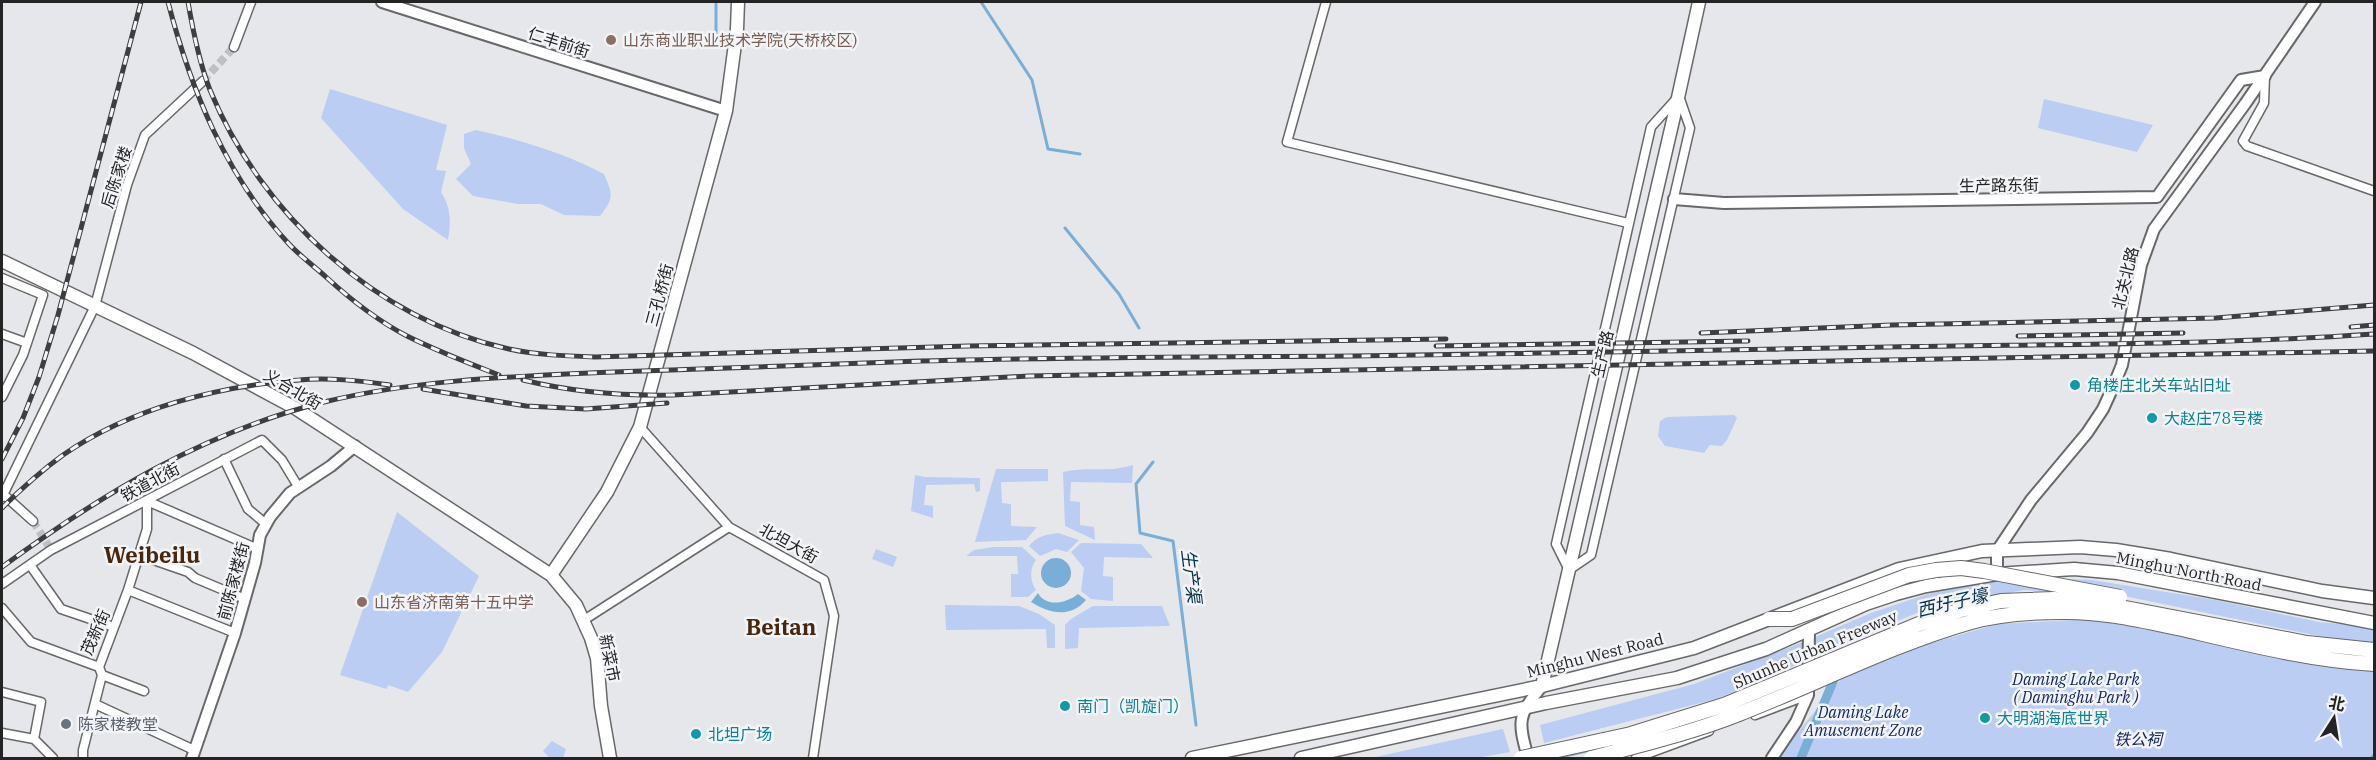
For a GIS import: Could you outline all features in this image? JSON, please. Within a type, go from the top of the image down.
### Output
[{"type":"highway","points":[[1769,619],[1792,619],[1909,575],[1961,568],[2150,603],[2306,636],[2342,646]]},
{"type":"highway","name":"Shunhe Urban Freeway","points":[[1521,759],[1631,734],[1724,705],[1919,624],[1961,610],[2001,601],[2054,599],[2105,604],[2307,643],[2374,650]]},
{"type":"highway","name":"Shunhe Urban Freeway","points":[[1591,759],[1668,738],[1736,715],[1921,638],[1973,622],[2002,616],[2049,612],[2088,613],[2141,620],[2319,658],[2374,664]]},
{"type":"main road","name":"三孔桥街","points":[[551,575],[608,492],[640,428],[726,111],[737,29],[738,2]]},
{"type":"main road","name":"生产路","points":[[1542,686],[1699,2]]},
{"type":"main road","name":"义合北街","points":[[2,261],[296,408],[551,575]]},
{"type":"main road","name":"Minghu North Road","points":[[1997,551],[2080,547],[2116,550],[2171,559],[2322,591],[2374,598]]},
{"type":"main road","name":"Minghu West Road","points":[[1192,759],[1542,686],[1694,648],[1899,568],[1982,551],[1997,551]]},
{"type":"main road","name":"Minghu North Road","points":[[1996,574],[2074,569],[2118,573],[2374,623]]},
{"type":"main road","name":"Minghu West Road","points":[[1301,759],[1525,707],[1677,678],[1766,649],[1866,604],[1896,594],[1926,586],[1996,574]]},
{"type":"main road","name":"新菜市","points":[[551,575],[565,590],[584,620],[597,658],[601,706],[610,759]]},
{"type":"street","points":[[234,47],[251,2]]},
{"type":"street","name":"仁丰前街","points":[[382,2],[726,111]]},
{"type":"street","points":[[1326,2],[1287,142],[1628,223]]},
{"type":"street","name":"北关北路","points":[[1997,551],[2031,500],[2070,456],[2103,410],[2121,365],[2141,265],[2154,229],[2315,2]]},
{"type":"street","points":[[2265,75],[2264,103],[2242,141],[2247,146],[2374,191]]},
{"type":"street","name":"生产路东街","points":[[1674,199],[1736,203],[2157,196],[2241,80],[2265,75]]},
{"type":"street","name":"后陈家楼","points":[[2,495],[95,306],[127,185],[145,135],[203,81]]},
{"type":"street","points":[[1679,96],[1690,128],[1674,199],[1591,555],[1569,570],[1556,544],[1628,223],[1651,127],[1679,96]]},
{"type":"street","points":[[2,278],[43,295],[27,343],[6,378],[2,397]]},
{"type":"street","points":[[2,334],[27,343]]},
{"type":"street","name":"北坦大街","points":[[640,428],[729,527],[824,580],[834,616],[813,759]]},
{"type":"street","name":"铁道北街","points":[[2,584],[51,550],[262,440],[282,460],[299,488]]},
{"type":"street","name":"前陈家楼街","points":[[193,754],[235,633],[260,535],[290,493],[355,446]]},
{"type":"street","points":[[224,459],[248,508],[266,524]]},
{"type":"street","points":[[2,495],[33,521]]},
{"type":"street","points":[[147,501],[258,549]]},
{"type":"street","name":"茂新街","points":[[2,608],[31,642],[100,671],[147,529],[147,501]]},
{"type":"street","points":[[584,620],[729,527]]},
{"type":"street","points":[[1996,574],[1997,551]]},
{"type":"street","points":[[139,555],[188,572],[195,578],[245,599]]},
{"type":"street","points":[[30,565],[62,609],[114,627]]},
{"type":"street","points":[[128,590],[235,633]]},
{"type":"street","points":[[1772,759],[1796,722],[1808,695],[1809,630]]},
{"type":"street","points":[[83,759],[100,671],[144,691]]},
{"type":"street","name":"生产路","points":[[1525,707],[1542,686]]},
{"type":"street","points":[[2,692],[41,702],[34,739]]},
{"type":"street","points":[[1636,759],[1808,695]]},
{"type":"street","points":[[94,704],[193,754]]},
{"type":"street","points":[[1525,707],[1521,724],[1528,759]]},
{"type":"street","points":[[2,732],[34,739],[53,759]]},
{"type":"green space","points":[[330,89],[447,125],[436,170],[446,171],[441,192],[447,203],[449,215],[448,240],[403,209],[321,118]]},
{"type":"green space","points":[[2044,99],[2153,125],[2137,152],[2038,128]]},
{"type":"green space","points":[[476,130],[542,148],[604,174],[611,196],[608,205],[600,216],[564,215],[541,204],[518,204],[473,196],[456,179],[471,164],[464,148],[464,134]]},
{"type":"green space","points":[[1734,415],[1737,418],[1727,440],[1722,446],[1710,445],[1704,453],[1665,446],[1658,436],[1660,421],[1667,417]]},
{"type":"green space","points":[[1133,465],[1132,483],[1071,482],[1070,501],[1080,502],[1080,525],[1094,527],[1095,540],[1065,526],[1063,472],[1116,469]]},
{"type":"green space","points":[[996,469],[1048,469],[1048,481],[1001,482],[1002,503],[1011,504],[1011,526],[1037,527],[1026,540],[975,542]]},
{"type":"green space","points":[[915,475],[980,478],[980,491],[976,492],[974,484],[926,485],[924,505],[933,506],[933,518],[911,511]]},
{"type":"green space","points":[[397,512],[479,576],[442,652],[408,692],[388,685],[387,689],[340,675]]},
{"type":"green space","points":[[1058,533],[1079,540],[1067,552],[1056,549],[1040,556],[1029,546],[1042,536]]},
{"type":"green space","points":[[1081,543],[1141,544],[1153,558],[1104,557],[1103,576],[1113,577],[1113,601],[1091,599],[1081,591],[1084,568],[1071,552]]},
{"type":"green space","points":[[993,547],[1022,547],[1036,560],[1031,575],[1036,590],[1028,597],[1011,597],[1011,574],[1018,574],[1017,556],[966,556],[974,550]]},
{"type":"green space","points":[[876,549],[897,557],[893,567],[872,559]]},
{"type":"green space","points":[[2022,577],[2092,580],[2216,600],[2319,622],[2374,627],[2374,643],[2328,638],[2129,597],[2024,590],[1927,609],[1815,654],[1815,637],[1871,613],[1936,591]]},
{"type":"green space","points":[[945,605],[1019,606],[1039,614],[1055,625],[1055,648],[1047,648],[1046,629],[946,630]]},
{"type":"green space","points":[[1093,606],[1162,606],[1170,626],[1079,628],[1078,648],[1065,649],[1065,625]]},
{"type":"green space","name":"Daming Lake Park ( Daminghu Park )","points":[[2092,619],[2330,666],[2374,670],[2374,758],[1777,758],[1842,678],[1911,649],[1997,624]]},
{"type":"green space","points":[[1803,642],[1801,663],[1716,699],[1544,743],[1540,725],[1694,684]]},
{"type":"green space","points":[[1503,729],[1510,752],[1477,758],[1371,758]]},
{"type":"green space","points":[[552,741],[566,749],[563,758],[550,758],[543,751]]},
{"type":"shaded area","points":[[1056,558],[1067,562],[1071,573],[1067,584],[1056,588],[1045,584],[1041,573],[1045,562]]},
{"type":"shaded area","points":[[1038,593],[1046,601],[1051,602],[1063,602],[1078,594],[1086,600],[1073,610],[1052,611],[1031,602]]},
{"type":"waterway","points":[[716,2],[716,42]]},
{"type":"waterway","points":[[981,2],[1032,80],[1048,149],[1080,154]]},
{"type":"waterway","name":"生产渠","points":[[1065,228],[1119,294],[1139,328]]},
{"type":"waterway","name":"生产渠","points":[[1153,462],[1136,484],[1140,533],[1173,541],[1196,725]]},
{"type":"waterway","name":"西圩子壕","points":[[2335,653],[2352,656]]},
{"type":"waterway","points":[[1801,758],[1837,672]]},
{"type":"waterway","name":"西圩子壕","points":[[1556,758],[1604,747]]},
{"type":"waterway","points":[[2371,758],[2374,755]]},
{"type":"tunnel","points":[[203,81],[234,47]]},
{"type":"tunnel","points":[[33,521],[51,550]]},
{"type":"railway","points":[[2,459],[23,418],[39,377],[58,315],[141,2]]},
{"type":"railway","points":[[168,2],[200,99],[229,161],[267,218],[289,244],[385,324],[430,347],[499,375]]},
{"type":"railway","points":[[188,2],[194,35],[210,90],[232,136],[260,179],[292,219],[329,255],[369,287],[413,314],[460,335],[509,349],[562,356],[595,357],[968,346],[1446,339]]},
{"type":"railway","points":[[1701,333],[1892,325],[2216,318],[2374,305]]},
{"type":"railway","points":[[2351,327],[2374,325]]},
{"type":"railway","points":[[2018,336],[2183,333]]},
{"type":"railway","points":[[2,567],[116,491],[155,469],[236,431],[324,402],[390,389],[456,381],[589,373],[950,360],[2132,344],[2374,334]]},
{"type":"railway","points":[[1436,346],[1748,341]]},
{"type":"railway","points":[[523,380],[560,388],[597,392],[673,395],[1029,376],[2374,351]]},
{"type":"railway","points":[[2,508],[47,467],[89,439],[117,424],[176,402],[238,388],[310,379],[390,385]]},
{"type":"railway","points":[[423,389],[526,406],[586,409],[667,403]]},
{"type":"place","name":"山东商业职业技术学院(天桥校区)","points":[[611,40]]},
{"type":"place","name":"角楼庄北关车站旧址","points":[[2075,385]]},
{"type":"place","name":"大赵庄78号楼","points":[[2152,418]]},
{"type":"place","name":"山东省济南第十五中学","points":[[362,602]]},
{"type":"place","name":"南门（凯旋门）","points":[[1065,706]]},
{"type":"place","name":"大明湖海底世界","points":[[1985,718]]},
{"type":"place","name":"陈家楼教堂","points":[[66,724]]},
{"type":"place","name":"北坦广场","points":[[696,734]]},
{"type":"district","name":"Weibeilu","points":[[152,555]]},
{"type":"district","name":"Beitan","points":[[781,627]]},
{"type":"park label","name":"Daming Lake Amusement Zone","points":[[1863,721]]},
{"type":"park label","name":"铁公祠","points":[[2138,739]]}]
